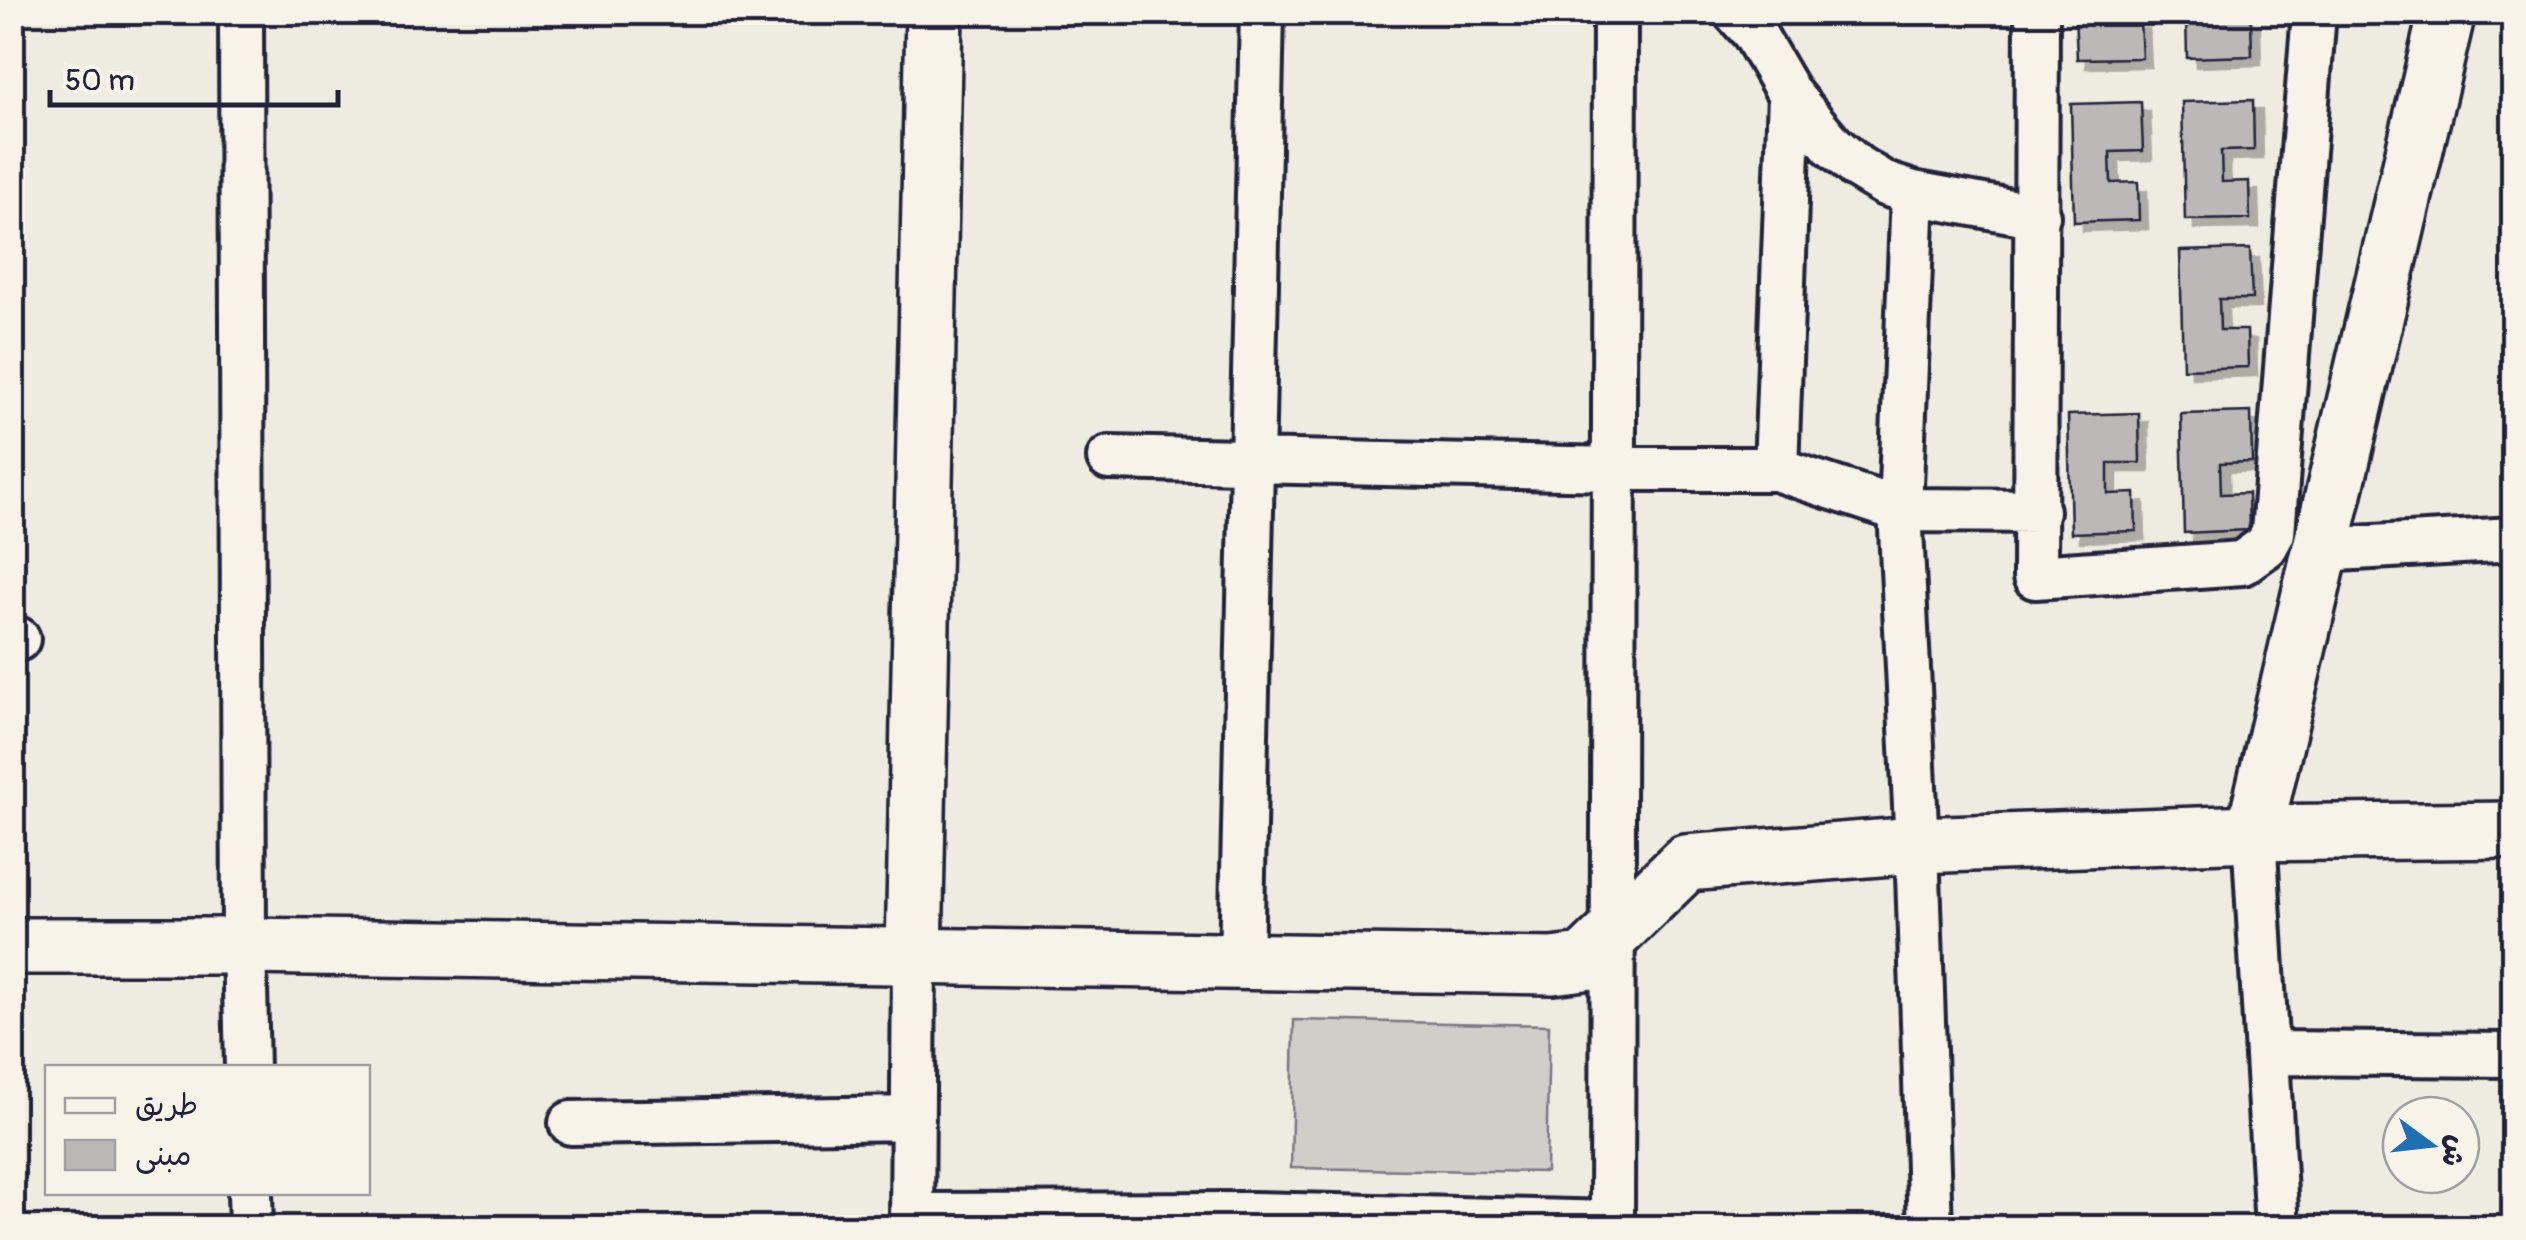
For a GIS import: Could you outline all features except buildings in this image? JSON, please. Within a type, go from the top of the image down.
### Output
[{"type":"street","points":[[241,12],[247,1065]]},
{"type":"street","points":[[934,12],[912,1221],[1612,1225],[1616,12]]},
{"type":"street","points":[[1241,963],[1262,12]]},
{"type":"street","points":[[1735,12],[1754,32],[1790,95],[1832,145],[1858,167],[1885,184],[1913,193],[2038,216]]},
{"type":"street","points":[[2037,12],[2035,578],[2242,563],[2266,546],[2273,533],[2314,12]]},
{"type":"street","points":[[2277,1228],[2254,833],[2447,12]]},
{"type":"street","points":[[1776,469],[1790,95]]},
{"type":"street","points":[[1913,193],[1900,510],[1917,845],[1930,1228]]},
{"type":"street","points":[[1108,458],[1776,469],[1900,510],[2037,512]]},
{"type":"street","points":[[2320,550],[2514,539]]},
{"type":"street","points":[[12,946],[244,946],[1552,966],[1584,962],[1686,862],[1917,845],[2254,833],[2514,830]]},
{"type":"street","points":[[2266,1053],[2514,1054]]},
{"type":"street","points":[[571,1123],[913,1118]]},
{"type":"street","points":[[250,1195],[250,1228]]},
{"type":"shaded area","points":[[1294,1020],[1549,1025],[1546,1172],[1291,1168]]}]
